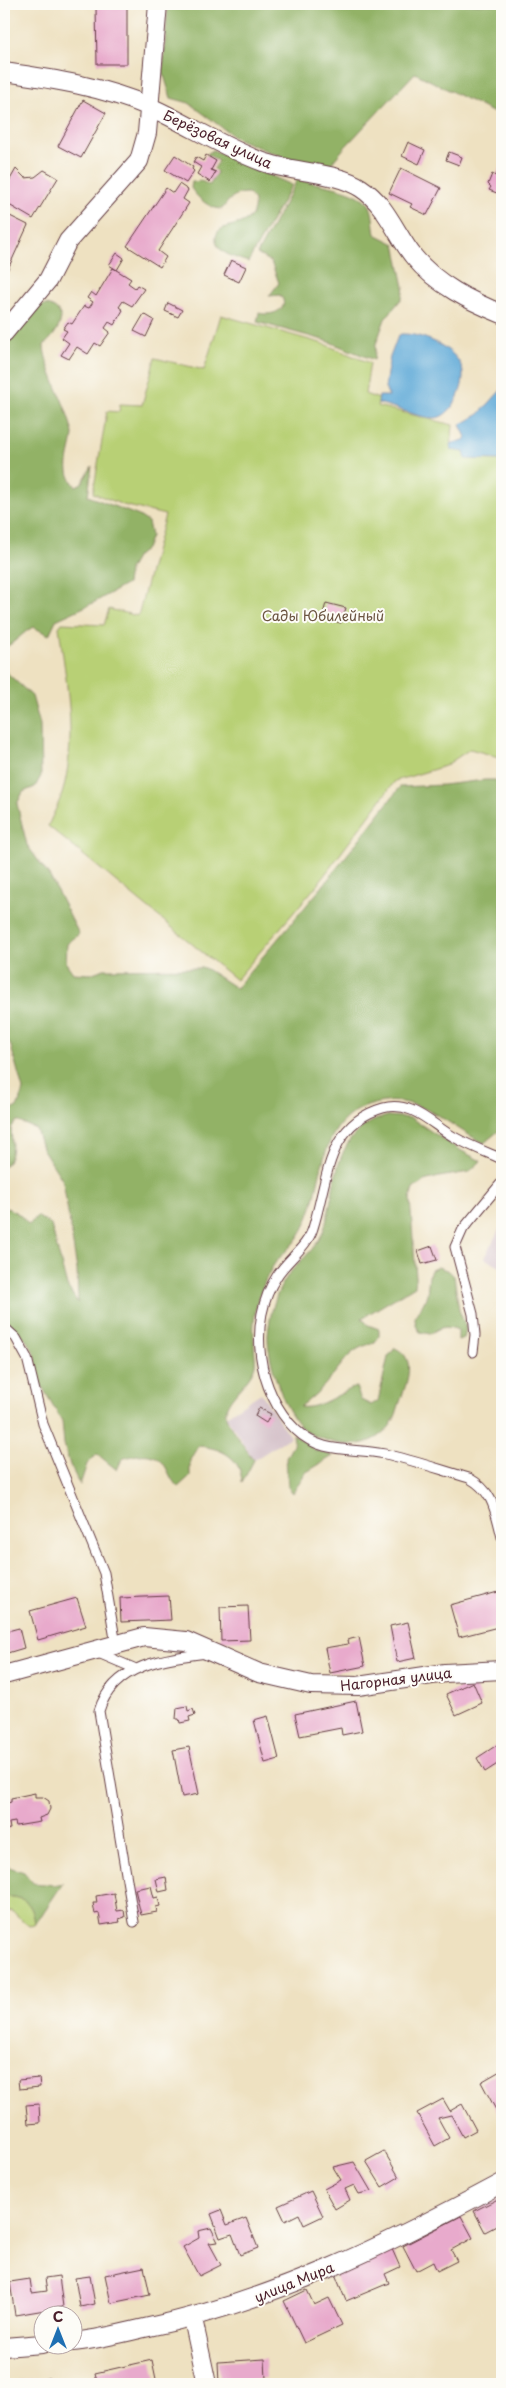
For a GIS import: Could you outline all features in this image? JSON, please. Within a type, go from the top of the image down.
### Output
[{"type":"street","points":[[4,333],[48,280],[68,241],[139,161],[147,133],[158,4]]},
{"type":"street","name":"Берёзовая улица","points":[[4,72],[79,84],[108,92],[150,107],[262,162],[281,168],[346,181],[372,197],[385,211],[414,256],[427,271],[459,294],[502,314]]},
{"type":"street","name":"Нагорная улица","points":[[4,1675],[144,1637],[186,1641],[210,1653],[274,1678],[334,1687],[445,1673],[502,1670]]},
{"type":"street","name":"улица Мира","points":[[82,2340],[193,2318],[288,2286],[388,2242],[502,2183]]},
{"type":"street","points":[[193,2318],[207,2384]]},
{"type":"street","points":[[4,2347],[32,2345]]},
{"type":"lane","points":[[502,1159],[471,1146],[416,1111],[402,1107],[385,1107],[352,1124],[340,1138],[333,1153],[313,1230],[284,1266],[268,1294],[262,1316],[259,1340],[261,1363],[269,1387],[286,1419],[298,1431],[327,1448],[384,1454],[469,1478],[481,1485],[494,1504],[502,1537]]},
{"type":"lane","points":[[473,1352],[475,1335],[473,1314],[455,1248],[463,1229],[502,1182]]},
{"type":"lane","points":[[4,1327],[16,1338],[25,1352],[42,1424],[104,1573],[116,1645]]},
{"type":"lane","points":[[94,1651],[136,1669]]},
{"type":"lane","points":[[134,1922],[98,1718],[100,1705],[111,1687],[136,1669],[182,1656],[210,1653]]},
{"type":"shaded area","points":[[502,1224],[502,1268],[484,1258]]},
{"type":"shaded area","points":[[261,1393],[290,1437],[254,1460],[226,1416]]},
{"type":"green space","points":[[168,4],[502,4],[502,117],[415,73],[330,165],[296,161],[236,138],[189,103],[171,98],[163,72]]},
{"type":"green space","points":[[213,150],[292,185],[248,262],[222,251],[216,243],[216,237],[220,230],[243,222],[252,215],[254,203],[250,195],[243,193],[235,195],[222,209],[217,209],[204,202],[191,188],[192,182],[201,181],[210,185],[217,172],[214,169],[218,161],[207,154]]},
{"type":"green space","points":[[297,180],[335,187],[362,198],[368,203],[371,210],[375,234],[395,244],[404,287],[402,298],[385,319],[376,344],[374,360],[327,341],[257,322],[259,313],[274,313],[282,308],[283,300],[280,295],[269,296],[279,283],[271,262],[257,254]]},
{"type":"green space","points":[[47,305],[55,308],[60,318],[57,329],[44,345],[47,361],[73,432],[68,461],[71,480],[76,486],[82,483],[92,466],[88,496],[139,516],[148,522],[151,536],[146,549],[137,556],[129,570],[127,584],[93,603],[56,620],[49,635],[33,627],[4,648],[4,345],[38,306]]},
{"type":"green space","name":"Сады Юбилейный","points":[[221,315],[324,344],[370,363],[365,394],[379,399],[377,406],[453,425],[451,449],[464,452],[466,459],[502,460],[502,758],[470,749],[445,766],[395,781],[317,885],[236,980],[48,826],[63,792],[70,747],[69,707],[59,627],[62,623],[104,625],[109,609],[138,616],[165,515],[123,505],[93,493],[107,411],[119,412],[120,404],[142,405],[155,358],[204,370]]},
{"type":"green space","points":[[4,670],[32,696],[40,725],[41,776],[35,787],[23,792],[17,804],[27,845],[50,877],[79,934],[67,944],[66,963],[73,973],[90,974],[104,969],[205,968],[236,988],[322,887],[400,787],[443,785],[485,780],[495,780],[502,784],[502,1128],[484,1143],[419,1106],[405,1102],[390,1101],[374,1104],[354,1112],[340,1125],[324,1157],[310,1214],[302,1231],[293,1244],[275,1263],[263,1286],[254,1321],[255,1365],[248,1378],[228,1404],[226,1410],[227,1420],[254,1460],[242,1483],[238,1467],[229,1455],[215,1449],[198,1446],[190,1460],[190,1476],[178,1487],[163,1463],[154,1456],[149,1455],[132,1456],[122,1459],[117,1470],[97,1454],[87,1464],[80,1485],[70,1465],[64,1444],[62,1421],[40,1383],[35,1354],[25,1338],[4,1318],[4,1220],[7,1208],[19,1214],[29,1225],[37,1216],[51,1225],[67,1286],[78,1303],[77,1270],[63,1181],[42,1148],[36,1129],[17,1121],[11,1128],[11,1154],[4,1167],[4,1115],[18,1106],[23,1090],[10,1043],[4,1040]]},
{"type":"green space","points":[[388,1116],[411,1118],[458,1149],[481,1161],[469,1172],[424,1181],[413,1189],[410,1199],[416,1277],[415,1286],[362,1318],[368,1325],[379,1329],[379,1336],[375,1343],[354,1351],[321,1389],[300,1407],[321,1404],[356,1387],[361,1400],[371,1405],[378,1401],[388,1357],[395,1348],[403,1353],[409,1367],[408,1375],[393,1420],[387,1430],[369,1442],[358,1444],[335,1443],[310,1434],[300,1426],[288,1408],[273,1369],[268,1344],[269,1326],[274,1302],[284,1281],[315,1246],[323,1233],[340,1159],[347,1145],[356,1133],[370,1123]]},
{"type":"green space","points":[[438,1267],[449,1271],[454,1276],[459,1310],[466,1328],[464,1338],[458,1340],[458,1330],[447,1327],[440,1328],[430,1334],[420,1332],[415,1321],[415,1317],[426,1297],[431,1270]]},
{"type":"green space","points":[[293,1434],[315,1450],[333,1456],[305,1473],[293,1493],[288,1487],[286,1458],[294,1443]]},
{"type":"green space","points":[[9,1867],[24,1872],[33,1883],[54,1885],[63,1883],[35,1925],[33,1912],[27,1903],[18,1898],[4,1897],[4,1868]]},
{"type":"green space","points":[[4,1897],[18,1898],[27,1903],[33,1912],[35,1925],[29,1926],[12,1911],[4,1913]]},
{"type":"water","points":[[401,334],[418,336],[445,348],[458,360],[462,368],[462,382],[457,399],[448,412],[442,416],[430,418],[378,403],[379,396],[389,396],[385,388],[390,357],[398,336]]},
{"type":"water","points":[[502,389],[502,460],[466,459],[464,452],[451,450],[450,444],[464,440],[466,437],[460,425],[479,414]]},
{"type":"building","points":[[96,7],[127,7],[127,64],[97,64]]},
{"type":"building","points":[[83,100],[106,113],[81,158],[58,146]]},
{"type":"building","points":[[408,142],[425,150],[419,164],[402,156]]},
{"type":"building","points":[[449,152],[462,157],[459,165],[446,160]]},
{"type":"building","points":[[175,155],[193,167],[194,171],[186,183],[165,170]]},
{"type":"building","points":[[206,155],[216,161],[211,170],[216,172],[210,182],[197,174],[201,167],[193,162],[196,157],[203,161]]},
{"type":"building","points":[[500,167],[502,168],[502,195],[489,190],[491,187],[488,184],[492,174],[496,176]]},
{"type":"building","points":[[401,168],[441,188],[427,215],[410,207],[412,204],[389,193]]},
{"type":"building","points":[[16,169],[25,178],[35,177],[44,170],[58,178],[33,219],[4,202],[4,190]]},
{"type":"building","points":[[179,184],[188,190],[183,199],[189,203],[158,251],[166,257],[160,267],[127,246],[166,188],[173,193]]},
{"type":"building","points":[[6,214],[28,225],[7,271],[4,270],[4,220]]},
{"type":"building","points":[[117,253],[124,258],[117,270],[109,265]]},
{"type":"building","points":[[231,260],[246,267],[239,282],[224,275]]},
{"type":"building","points":[[113,268],[131,279],[128,283],[135,288],[137,285],[144,289],[132,306],[123,301],[119,307],[123,310],[114,325],[109,322],[105,328],[110,332],[100,346],[95,343],[88,354],[77,347],[69,359],[61,355],[69,343],[62,338],[67,331],[63,329],[68,322],[72,324],[84,306],[89,308],[93,302],[87,298],[91,292],[96,296]]},
{"type":"building","points":[[168,303],[182,310],[178,317],[165,311]]},
{"type":"building","points":[[144,314],[154,320],[146,337],[134,331]]},
{"type":"building","points":[[326,603],[346,608],[341,623],[322,618]]},
{"type":"building","points":[[432,1246],[437,1260],[422,1264],[418,1251]]},
{"type":"building","points":[[259,1408],[271,1414],[266,1423],[255,1416]]},
{"type":"building","points":[[498,1592],[502,1608],[502,1626],[459,1637],[450,1605]]},
{"type":"building","points":[[169,1596],[171,1620],[121,1622],[120,1598]]},
{"type":"building","points":[[77,1598],[86,1626],[38,1640],[30,1611]]},
{"type":"building","points":[[248,1606],[250,1640],[221,1641],[220,1607]]},
{"type":"building","points":[[408,1622],[416,1658],[397,1662],[390,1626]]},
{"type":"building","points":[[19,1628],[24,1648],[4,1654],[4,1632]]},
{"type":"building","points":[[359,1637],[365,1666],[330,1673],[325,1648],[348,1644],[347,1640]]},
{"type":"building","points":[[473,1682],[482,1703],[456,1715],[446,1694]]},
{"type":"building","points":[[356,1701],[362,1731],[342,1735],[341,1728],[300,1736],[295,1714]]},
{"type":"building","points":[[187,1706],[188,1711],[193,1709],[195,1715],[189,1717],[190,1721],[180,1723],[179,1719],[176,1719],[177,1708]]},
{"type":"building","points":[[268,1716],[279,1759],[265,1763],[254,1720]]},
{"type":"building","points":[[500,1743],[502,1761],[485,1772],[477,1758]]},
{"type":"building","points":[[189,1747],[199,1794],[182,1797],[173,1750]]},
{"type":"building","points":[[35,1793],[35,1797],[43,1797],[49,1801],[50,1809],[47,1815],[39,1818],[40,1822],[16,1826],[15,1822],[9,1823],[10,1829],[4,1830],[4,1804],[11,1802],[11,1798]]},
{"type":"building","points":[[166,1877],[168,1890],[159,1892],[156,1879]]},
{"type":"building","points":[[151,1886],[154,1898],[158,1897],[160,1906],[156,1907],[157,1912],[141,1915],[135,1889]]},
{"type":"building","points":[[114,1893],[117,1911],[124,1910],[125,1917],[119,1919],[120,1922],[101,1925],[99,1913],[95,1914],[93,1903],[97,1903],[96,1896]]},
{"type":"building","points":[[502,2070],[502,2121],[481,2082]]},
{"type":"building","points":[[39,2078],[40,2087],[19,2089],[18,2080]]},
{"type":"building","points":[[443,2099],[450,2111],[462,2104],[476,2130],[463,2137],[451,2115],[438,2118],[449,2138],[435,2146],[417,2113]]},
{"type":"building","points":[[39,2104],[40,2123],[28,2124],[26,2105]]},
{"type":"building","points":[[384,2151],[399,2177],[382,2187],[366,2161]]},
{"type":"building","points":[[354,2162],[371,2191],[359,2194],[354,2185],[345,2189],[350,2200],[335,2209],[324,2189],[341,2180],[333,2167]]},
{"type":"building","points":[[311,2191],[323,2216],[304,2225],[299,2214],[285,2221],[278,2206]]},
{"type":"building","points":[[502,2197],[502,2223],[485,2232],[474,2211]]},
{"type":"building","points":[[221,2210],[227,2225],[246,2218],[258,2248],[240,2255],[232,2234],[220,2238],[211,2214]]},
{"type":"building","points":[[461,2216],[473,2238],[451,2250],[457,2261],[437,2271],[433,2262],[416,2271],[403,2246]]},
{"type":"building","points":[[211,2228],[218,2242],[209,2243],[221,2265],[199,2276],[183,2247],[199,2238],[198,2231]]},
{"type":"building","points":[[392,2249],[400,2267],[385,2274],[389,2283],[346,2301],[335,2274]]},
{"type":"building","points":[[144,2267],[150,2295],[111,2303],[105,2275]]},
{"type":"building","points":[[59,2276],[63,2306],[32,2306],[32,2312],[15,2315],[10,2282],[30,2279],[32,2293],[47,2291],[45,2278]]},
{"type":"building","points":[[90,2276],[95,2304],[80,2306],[75,2278]]},
{"type":"building","points":[[307,2290],[314,2305],[329,2298],[342,2325],[304,2343],[284,2301]]},
{"type":"building","points":[[265,2359],[266,2379],[249,2381],[250,2384],[219,2384],[218,2362]]},
{"type":"building","points":[[152,2360],[157,2384],[98,2384],[95,2373]]},
{"type":"building","points":[[49,2378],[50,2384],[17,2384],[17,2382]]}]
